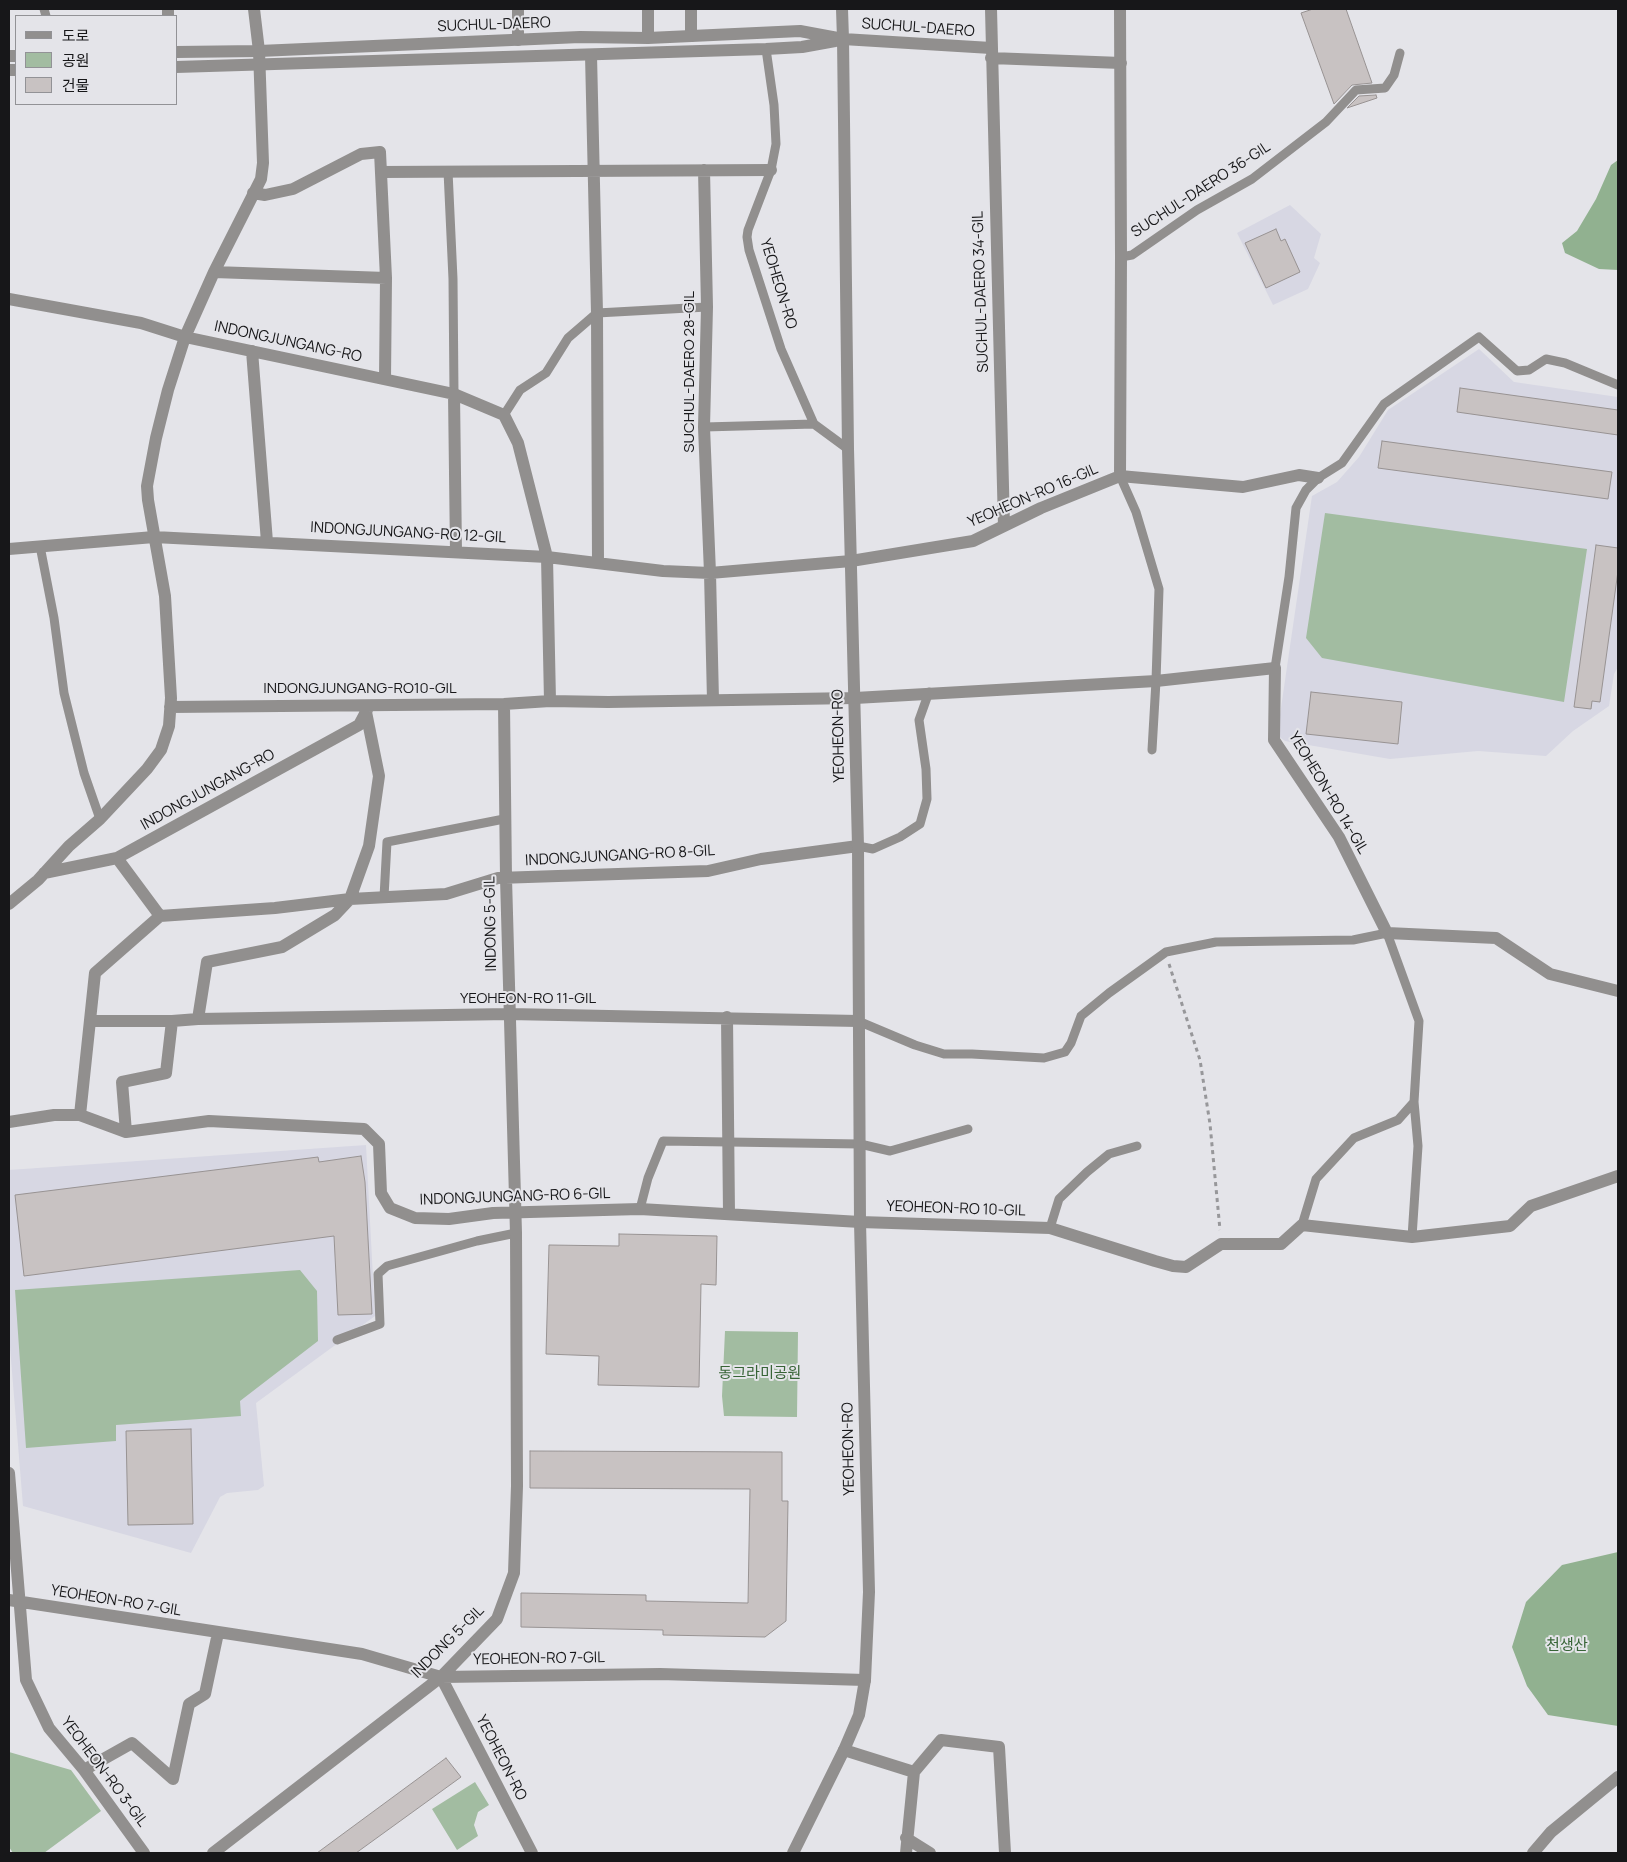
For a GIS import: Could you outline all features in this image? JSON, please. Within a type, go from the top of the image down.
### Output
[{"type":"street","name":"INDONGJUNGANG-RO","points":[[9,904],[100,819],[147,768],[161,750],[169,726],[170,707],[164,596],[147,486],[156,438],[185,337],[214,272],[261,179],[263,163],[260,65],[254,9]]},
{"type":"street","points":[[518,9],[518,40]]},
{"type":"street","points":[[648,9],[648,38]]},
{"type":"street","points":[[691,9],[691,36]]},
{"type":"street","name":"YEOHEON-RO","points":[[794,1853],[859,1715],[865,1680],[869,1592],[860,1222],[858,846],[848,449],[842,9]]},
{"type":"street","name":"SUCHUL-DAERO 34-GIL","points":[[991,9],[1004,526]]},
{"type":"street","name":"SUCHUL-DAERO 36-GIL","points":[[1120,9],[1120,476]]},
{"type":"street","name":"SUCHUL-DAERO","points":[[178,52],[259,51],[580,37],[648,38],[800,31],[842,39],[1121,63]]},
{"type":"street","name":"SUCHUL-DAERO","points":[[178,67],[766,49],[802,47],[842,39]]},
{"type":"street","points":[[591,55],[597,313],[598,563]]},
{"type":"street","name":"INDONGJUNGANG-RO","points":[[254,193],[265,195],[293,188],[360,154],[380,152],[386,278],[385,379]]},
{"type":"street","name":"SUCHUL-DAERO 28-GIL","points":[[704,170],[707,307],[704,427],[710,573]]},
{"type":"street","points":[[381,172],[771,170]]},
{"type":"street","points":[[214,272],[386,278]]},
{"type":"street","points":[[9,299],[141,323],[185,337]]},
{"type":"street","name":"INDONGJUNGANG-RO","points":[[185,337],[454,394],[504,415]]},
{"type":"street","points":[[252,351],[267,542]]},
{"type":"street","points":[[454,394],[456,552]]},
{"type":"street","points":[[504,415],[518,443],[547,557],[550,701]]},
{"type":"street","name":"YEOHEON-RO 16-GIL","points":[[851,561],[972,541],[1041,508],[1120,476],[1243,487],[1300,475],[1318,478]]},
{"type":"street","name":"INDONGJUNGANG-RO 12-GIL","points":[[9,549],[154,537],[547,557],[663,570],[710,573],[851,561]]},
{"type":"street","points":[[710,573],[713,700]]},
{"type":"street","points":[[855,698],[929,692],[1156,681],[1275,668]]},
{"type":"street","name":"YEOHEON-RO 14-GIL","points":[[1275,668],[1274,740],[1339,837],[1388,933]]},
{"type":"street","name":"INDONGJUNGANG-RO10-GIL","points":[[170,707],[368,708],[550,701],[855,698]]},
{"type":"street","name":"INDONG 5-GIL","points":[[213,1853],[441,1677],[497,1619],[514,1573],[517,1486],[516,1234],[504,819],[504,704]]},
{"type":"street","name":"INDONGJUNGANG-RO","points":[[44,873],[117,858],[359,725],[368,708]]},
{"type":"street","points":[[198,1019],[207,962],[282,947],[335,915],[350,899],[369,846],[379,776],[368,708]]},
{"type":"street","name":"INDONGJUNGANG-RO 8-GIL","points":[[160,916],[275,908],[350,899],[446,894],[498,878],[708,871],[761,860],[858,846]]},
{"type":"street","points":[[80,1115],[95,973],[160,916],[117,858]]},
{"type":"street","points":[[1388,933],[1496,938],[1550,974],[1618,991]]},
{"type":"street","name":"YEOHEON-RO 11-GIL","points":[[90,1022],[172,1022],[198,1019],[509,1014],[858,1021]]},
{"type":"street","points":[[727,1018],[729,1214]]},
{"type":"street","points":[[126,1132],[122,1082],[166,1073],[172,1022]]},
{"type":"street","name":"INDONGJUNGANG-RO 6-GIL","points":[[9,1122],[54,1115],[80,1115],[126,1132],[209,1121],[364,1129],[379,1144],[381,1193],[390,1208],[415,1218],[450,1219],[493,1213],[640,1209],[860,1222]]},
{"type":"street","points":[[1222,1244],[1281,1244],[1302,1225],[1412,1238],[1510,1226],[1531,1206],[1618,1176]]},
{"type":"street","name":"YEOHEON-RO 10-GIL","points":[[860,1222],[1050,1228],[1173,1266],[1186,1267],[1222,1244]]},
{"type":"street","name":"YEOHEON-RO 3-GIL","points":[[9,1473],[15,1601],[26,1680],[49,1728],[84,1770],[144,1853]]},
{"type":"street","name":"YEOHEON-RO 7-GIL","points":[[15,1601],[218,1634],[362,1654],[441,1677],[660,1674],[865,1680]]},
{"type":"street","points":[[84,1770],[132,1743],[173,1778],[189,1704],[205,1694],[218,1634]]},
{"type":"street","name":"YEOHEON-RO","points":[[441,1677],[532,1853]]},
{"type":"street","points":[[906,1853],[914,1772],[941,1740],[998,1746],[1005,1853]]},
{"type":"street","points":[[844,1750],[914,1772]]},
{"type":"street","points":[[1533,1853],[1551,1832],[1618,1777]]},
{"type":"street","points":[[906,1838],[930,1853]]},
{"type":"lane","name":"YEOHEON-RO","points":[[766,49],[774,105],[776,144],[771,170],[748,230],[749,250],[780,349],[814,424],[848,449]]},
{"type":"lane","name":"SUCHUL-DAERO 36-GIL","points":[[1121,257],[1132,255],[1197,210],[1252,179],[1326,122],[1356,90],[1385,88],[1394,75],[1400,53]]},
{"type":"lane","points":[[448,171],[453,279],[454,394]]},
{"type":"lane","points":[[504,415],[520,390],[546,373],[568,338],[597,313],[707,307]]},
{"type":"lane","points":[[1275,668],[1289,577],[1296,508],[1306,490],[1318,478],[1342,464],[1384,404],[1479,337],[1517,371],[1529,370],[1546,359],[1565,363],[1618,385]]},
{"type":"lane","points":[[704,427],[814,424]]},
{"type":"lane","points":[[1120,476],[1136,512],[1159,589],[1152,750]]},
{"type":"lane","points":[[40,546],[54,618],[64,693],[84,773],[100,819]]},
{"type":"lane","points":[[858,846],[873,849],[900,837],[920,824],[927,799],[926,769],[919,720],[929,692]]},
{"type":"lane","points":[[384,897],[387,842],[504,819]]},
{"type":"lane","points":[[858,1021],[915,1045],[944,1054],[1044,1058],[1064,1052],[1070,1043],[1081,1016],[1109,992],[1166,952],[1216,942],[1353,940],[1388,933],[1419,1022],[1414,1102],[1418,1146],[1412,1238]]},
{"type":"lane","points":[[1302,1225],[1316,1179],[1354,1138],[1398,1120],[1414,1102]]},
{"type":"lane","points":[[640,1209],[648,1178],[663,1141],[860,1144],[890,1151],[968,1129]]},
{"type":"lane","points":[[1050,1228],[1059,1199],[1087,1172],[1109,1154],[1137,1146]]},
{"type":"lane","points":[[337,1340],[380,1324],[378,1274],[387,1266],[477,1241],[516,1234]]},
{"type":"path","points":[[1166,952],[1183,1012],[1200,1060],[1210,1124],[1222,1244]]},
{"type":"shaded area","points":[[1290,205],[1321,234],[1314,258],[1320,263],[1308,289],[1273,305],[1237,233]]},
{"type":"shaded area","points":[[1479,349],[1514,382],[1618,397],[1618,667],[1614,674],[1609,706],[1573,731],[1546,756],[1478,751],[1390,759],[1285,741],[1277,735],[1312,496],[1337,482],[1359,457],[1388,410]]},
{"type":"shaded area","points":[[366,1145],[375,1316],[256,1403],[264,1486],[258,1490],[227,1493],[220,1497],[191,1553],[23,1506],[9,1335],[9,1170]]},
{"type":"green space","points":[[1618,160],[1618,270],[1599,269],[1565,253],[1562,243],[1577,231],[1596,199],[1611,165]]},
{"type":"green space","points":[[1325,513],[1587,549],[1564,702],[1322,658],[1306,638]]},
{"type":"green space","points":[[300,1270],[317,1291],[318,1341],[240,1401],[241,1416],[116,1425],[116,1441],[26,1448],[15,1290]]},
{"type":"green space","name":"동그라미공원","points":[[725,1331],[798,1332],[797,1417],[724,1416],[722,1396]]},
{"type":"green space","name":"천생산","points":[[1618,1552],[1618,1726],[1548,1715],[1527,1686],[1512,1647],[1526,1602],[1562,1565]]},
{"type":"green space","points":[[9,1752],[71,1770],[101,1811],[44,1853],[13,1853],[9,1847]]},
{"type":"green space","points":[[475,1782],[489,1805],[478,1812],[474,1825],[478,1836],[457,1850],[432,1809]]},
{"type":"building","points":[[1313,9],[1346,9],[1372,83],[1352,85],[1334,104],[1301,13]]},
{"type":"building","points":[[1376,95],[1377,98],[1347,108],[1359,96]]},
{"type":"building","points":[[1276,229],[1281,241],[1285,239],[1300,272],[1266,288],[1245,243]]},
{"type":"building","points":[[1460,388],[1618,410],[1618,435],[1457,412]]},
{"type":"building","points":[[1382,441],[1612,472],[1608,499],[1378,468]]},
{"type":"building","points":[[1596,545],[1618,548],[1618,571],[1600,702],[1592,701],[1591,709],[1574,707]]},
{"type":"building","points":[[1311,692],[1402,702],[1398,744],[1306,734]]},
{"type":"building","points":[[361,1156],[365,1182],[372,1314],[338,1315],[334,1236],[24,1276],[15,1195],[318,1157],[319,1162]]},
{"type":"building","points":[[619,1234],[717,1236],[716,1285],[701,1284],[699,1387],[598,1385],[599,1356],[546,1354],[549,1245],[619,1246]]},
{"type":"building","points":[[191,1429],[193,1524],[128,1525],[126,1431]]},
{"type":"building","points":[[530,1451],[782,1452],[782,1501],[788,1501],[786,1621],[765,1637],[663,1635],[663,1630],[521,1627],[521,1593],[646,1595],[646,1601],[748,1603],[750,1489],[530,1488]]},
{"type":"building","points":[[446,1758],[461,1777],[356,1853],[317,1853]]}]
